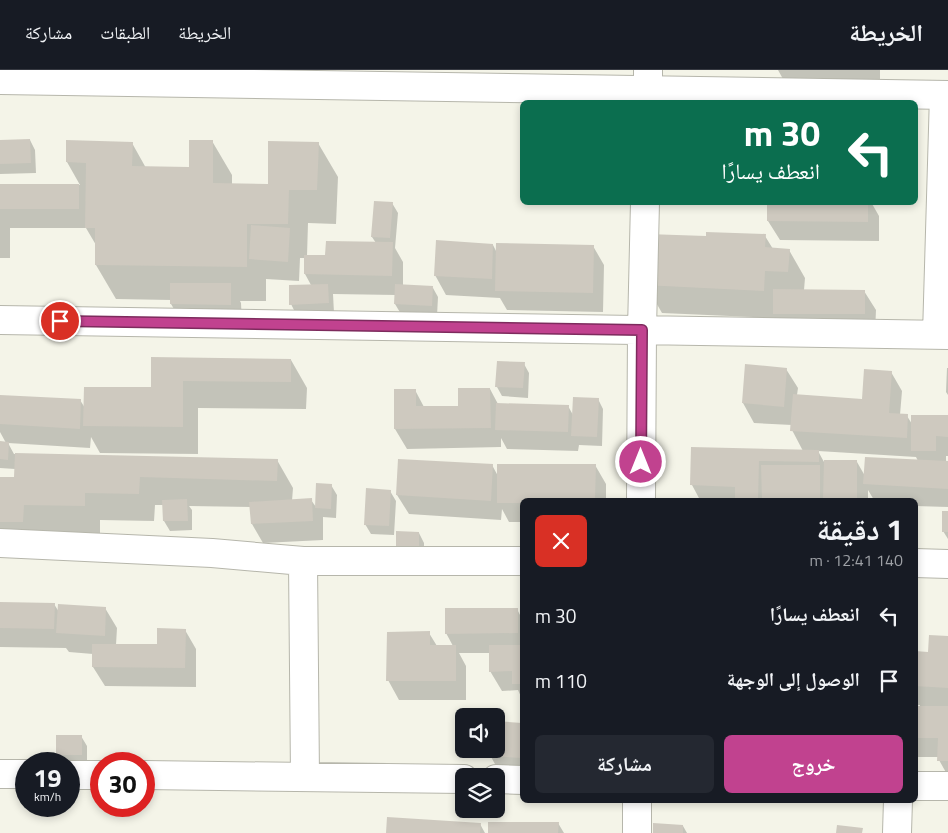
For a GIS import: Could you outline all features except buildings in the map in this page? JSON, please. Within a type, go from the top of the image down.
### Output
[{"type":"street","points":[[0,80],[384,78],[648,88],[946,95],[942,335],[0,320]]},
{"type":"street","points":[[641,498],[645,205]]},
{"type":"street","points":[[0,543],[212,553],[303,561],[520,561]]},
{"type":"street","points":[[303,561],[305,777]]},
{"type":"street","points":[[918,563],[948,564]]},
{"type":"street","points":[[0,774],[15,774]]},
{"type":"street","points":[[155,776],[455,779]]},
{"type":"street","points":[[505,779],[520,780]]},
{"type":"street","points":[[918,786],[948,786]]},
{"type":"street","points":[[637,803],[637,833]]},
{"type":"street","points":[[897,833],[898,803]]},
{"type":"route","points":[[60,321],[642,330],[641,462]]}]
